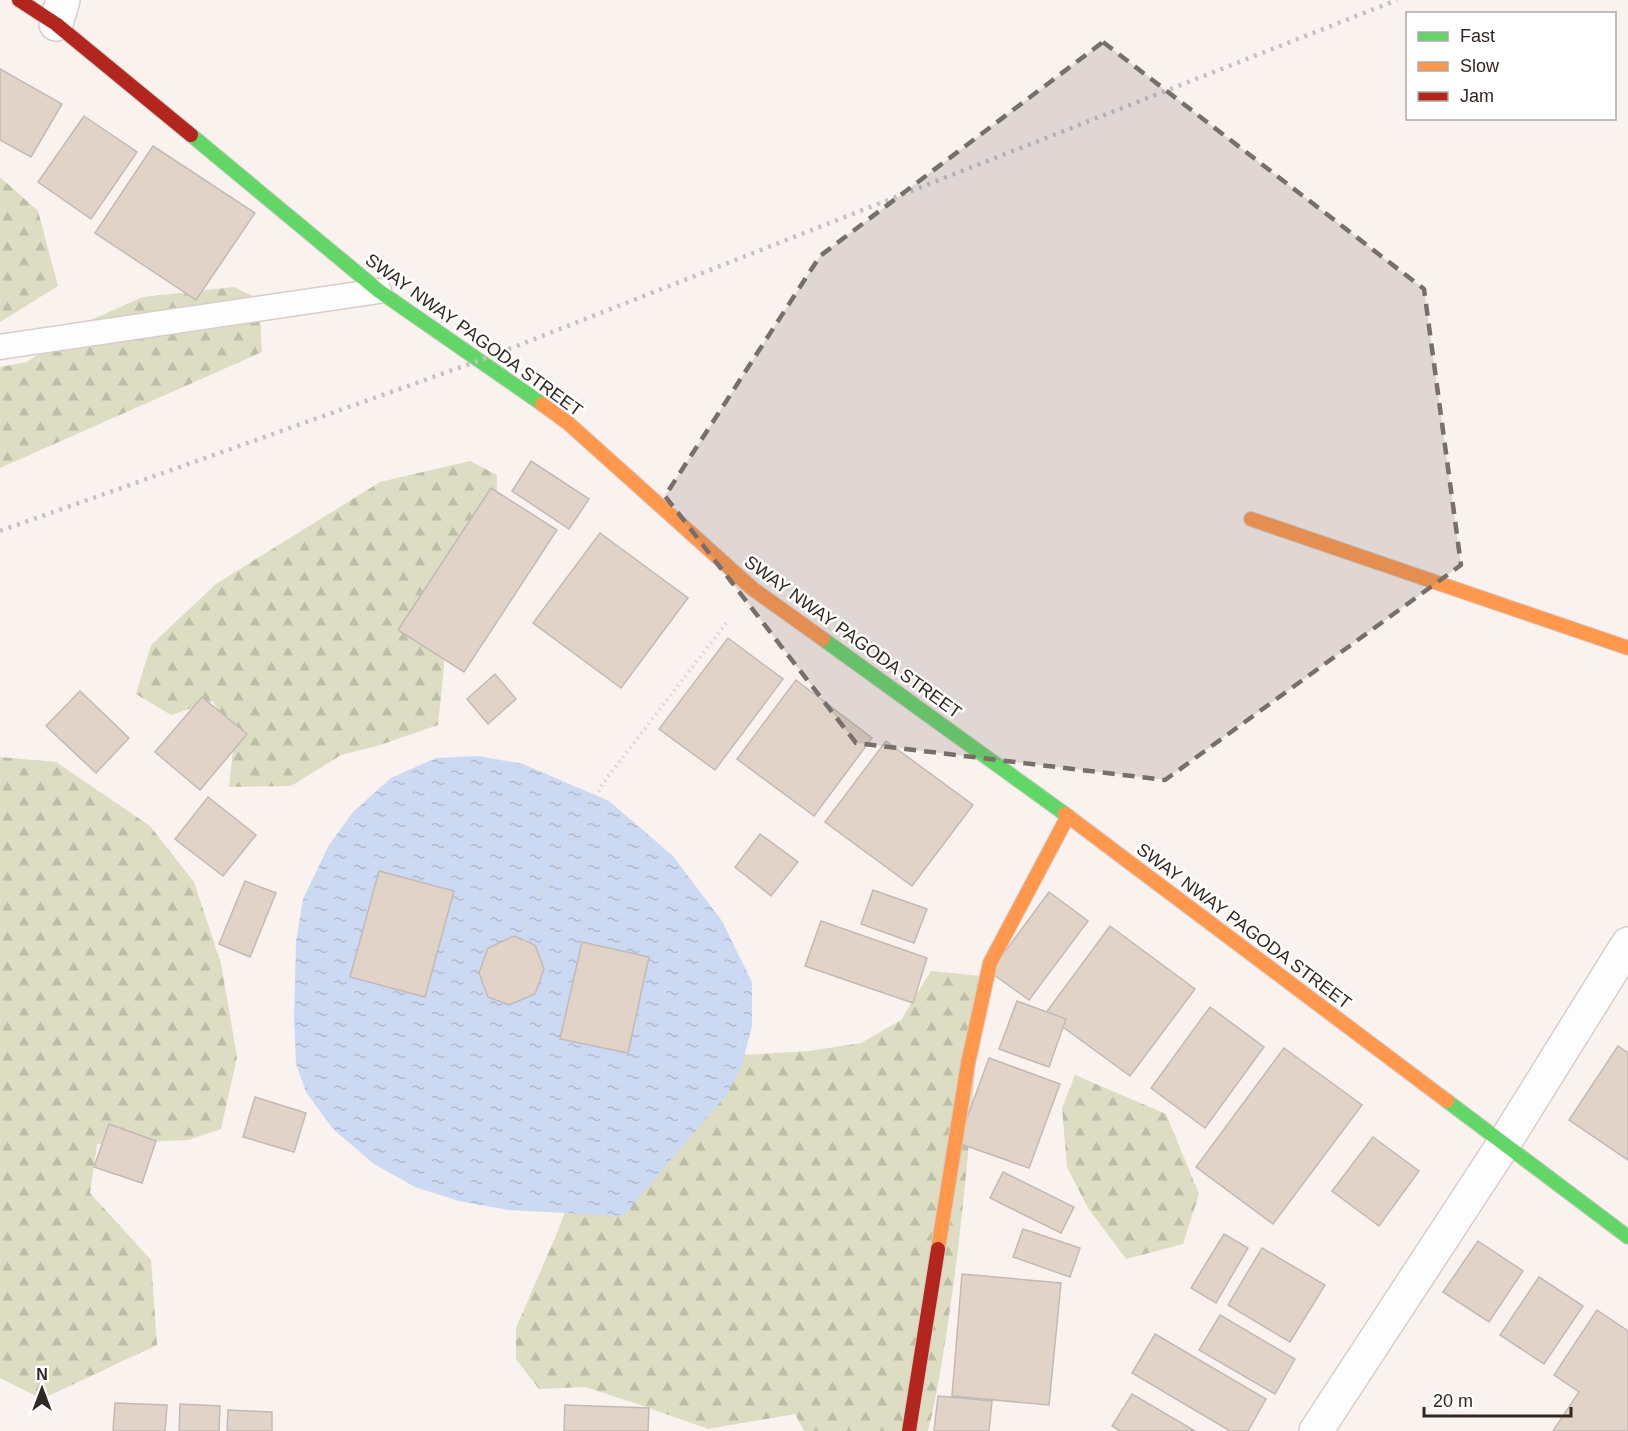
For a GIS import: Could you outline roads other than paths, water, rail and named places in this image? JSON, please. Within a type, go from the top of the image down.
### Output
[{"type":"street","name":"SWAY NWAY PAGODA STREET","points":[[20,0],[60,12],[379,291],[481,360],[568,423],[753,589],[1068,816],[1628,1237]]},
{"type":"street","points":[[1251,519],[1628,648]]},
{"type":"street","points":[[909,1431],[968,1063],[990,963],[1068,816]]},
{"type":"street","points":[[1316,1431],[1503,1145],[1628,944]]},
{"type":"lane","points":[[0,347],[379,291]]},
{"type":"water","points":[[478,756],[523,764],[609,801],[673,856],[722,921],[752,982],[752,1026],[742,1065],[727,1094],[623,1216],[508,1210],[459,1201],[415,1187],[374,1164],[333,1129],[306,1092],[296,1064],[294,1018],[296,942],[303,899],[329,845],[353,812],[391,778],[436,758]]},
{"type":"railway","points":[[0,531],[481,360],[1397,0]]}]
